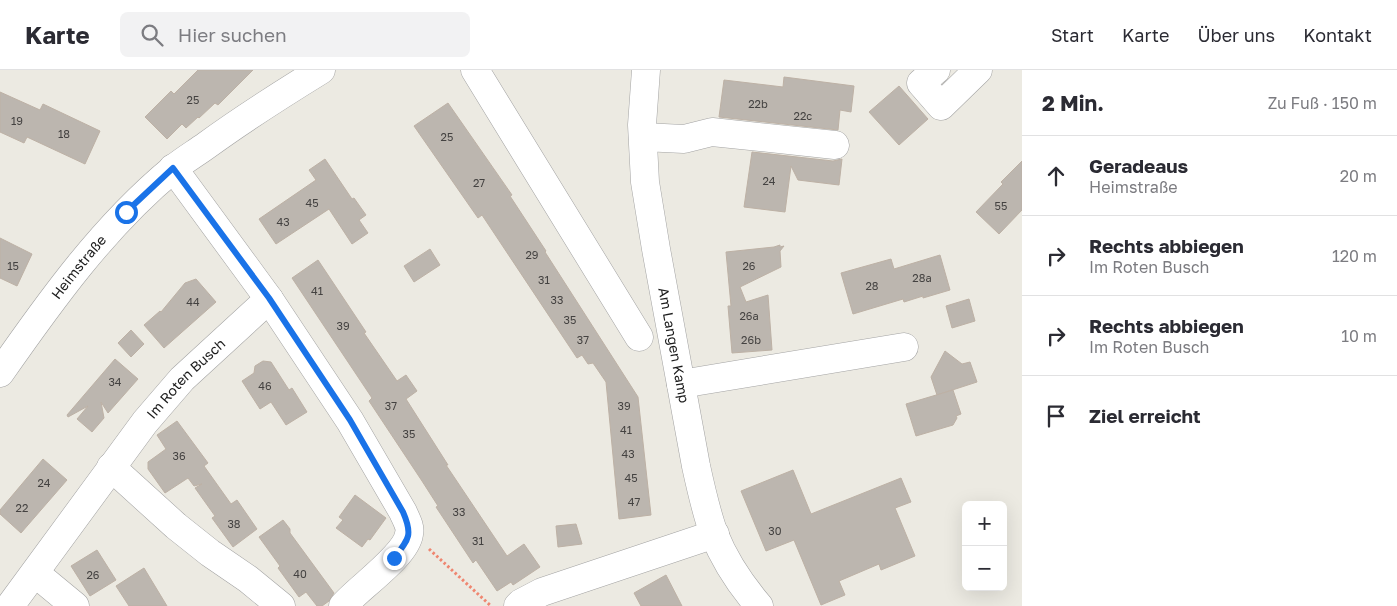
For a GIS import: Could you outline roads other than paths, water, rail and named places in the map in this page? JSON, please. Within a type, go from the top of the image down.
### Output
[{"type":"street","name":"Heimstraße","points":[[0,373],[77,268],[126,212],[173,168],[247,116],[321,70]]},
{"type":"street","points":[[476,70],[639,337]]},
{"type":"street","name":"Am Langen Kamp","points":[[646,70],[642,125],[645,182],[704,500],[714,534],[728,562],[749,595],[759,606]]},
{"type":"street","points":[[936,70],[921,84],[941,106],[978,70]]},
{"type":"street","points":[[643,137],[684,139],[712,132],[835,145]]},
{"type":"street","points":[[173,168],[269,298],[350,420],[408,524],[409,535],[404,546],[394,558],[350,597],[343,606]]},
{"type":"street","name":"Im Roten Busch","points":[[10,606],[145,422],[182,379],[269,298]]},
{"type":"street","points":[[681,384],[904,347]]},
{"type":"street","points":[[111,467],[176,526],[281,606]]},
{"type":"street","points":[[518,606],[542,592],[714,534]]},
{"type":"street","points":[[35,572],[74,606]]}]
